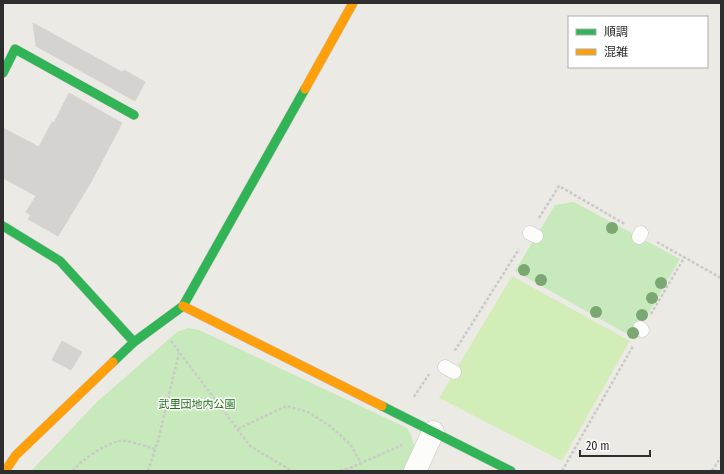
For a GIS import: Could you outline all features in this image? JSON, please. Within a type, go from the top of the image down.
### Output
[{"type":"street","points":[[5,471],[16,455],[134,342],[183,306],[353,3]]},
{"type":"street","points":[[3,73],[15,49],[134,116]]},
{"type":"street","points":[[3,226],[60,261],[134,342]]},
{"type":"street","points":[[183,306],[511,471]]},
{"type":"street","points":[[415,471],[433,432]]},
{"type":"path","points":[[464,337],[533,234],[559,186],[640,235],[721,278]]},
{"type":"path","points":[[562,471],[641,329],[684,258]]},
{"type":"path","points":[[158,324],[250,446],[292,471]]},
{"type":"path","points":[[148,471],[180,352]]},
{"type":"path","points":[[414,397],[443,370]]},
{"type":"path","points":[[238,429],[286,406],[308,412],[330,426],[350,444],[361,463]]},
{"type":"path","points":[[340,471],[433,432]]},
{"type":"path","points":[[73,471],[85,459],[102,448],[120,440],[155,449]]},
{"type":"path","points":[[712,471],[721,457]]},
{"type":"path","points":[[346,471],[350,468]]},
{"type":"green space","points":[[574,202],[680,259],[634,338],[515,271],[555,205]]},
{"type":"green space","points":[[512,276],[630,341],[562,461],[439,398]]},
{"type":"green space","name":"武里団地内公園","points":[[188,328],[199,330],[407,428],[411,435],[415,450],[404,471],[31,471],[98,401],[177,332]]},
{"type":"building","points":[[33,23],[122,72],[124,70],[145,82],[135,101],[36,46]]},
{"type":"building","points":[[69,93],[122,123],[91,182],[58,236],[28,219],[31,215],[26,212],[36,196],[3,178],[3,128],[39,147],[52,122],[54,123]]},
{"type":"building","points":[[62,341],[82,352],[71,370],[52,360]]},
{"type":"traffic: fast","points":[[3,73],[15,49],[134,115]]},
{"type":"traffic: fast","points":[[113,362],[134,342],[183,306],[305,89]]},
{"type":"traffic: fast","points":[[3,226],[60,261],[134,342]]},
{"type":"traffic: fast","points":[[382,406],[511,471]]},
{"type":"traffic: slow","points":[[305,89],[353,3]]},
{"type":"traffic: slow","points":[[183,306],[382,406]]},
{"type":"traffic: slow","points":[[5,471],[16,455],[113,362]]}]
